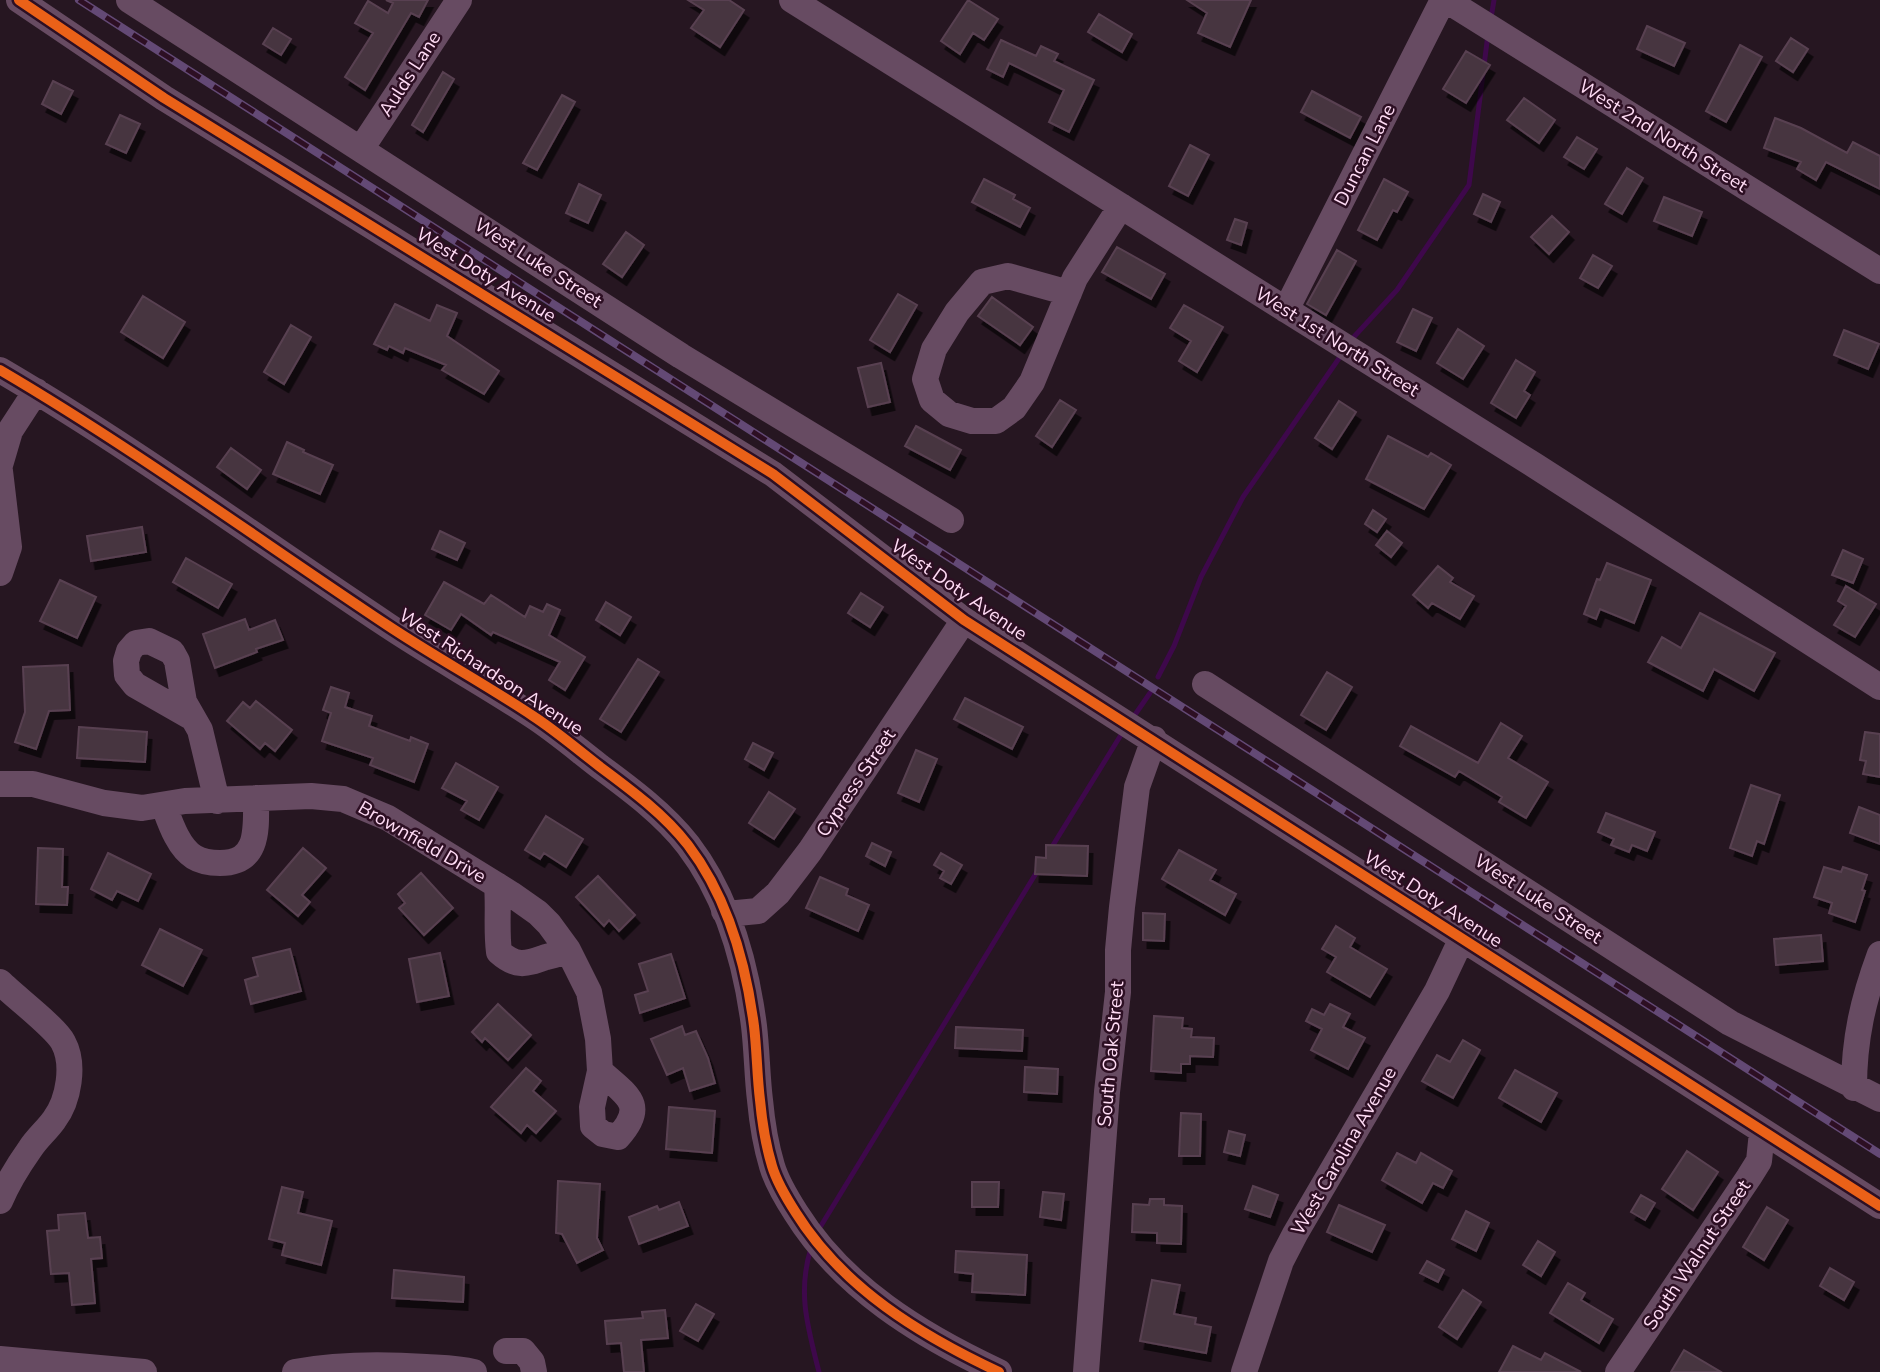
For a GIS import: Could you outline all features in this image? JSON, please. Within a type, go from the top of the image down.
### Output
[{"type":"street","name":"West Doty Avenue","points":[[19,0],[164,97],[773,474],[964,620],[1154,739],[1880,1206]]},
{"type":"street","name":"West Luke Street","points":[[129,0],[681,356],[951,520]]},
{"type":"street","name":"Aulds Lane","points":[[361,149],[459,0]]},
{"type":"street","name":"West 1st North Street","points":[[792,0],[1880,687]]},
{"type":"street","name":"West 2nd North Street","points":[[1444,0],[1880,271]]},
{"type":"street","name":"Duncan Lane","points":[[1286,310],[1444,0]]},
{"type":"street","points":[[1069,293],[1008,276],[982,282],[957,312],[934,349],[925,379],[932,400],[949,414],[972,421],[996,421],[1014,408],[1032,382],[1069,293],[1075,278],[1121,206]]},
{"type":"street","name":"West Richardson Avenue","points":[[0,370],[127,449],[391,628],[536,718],[643,800],[688,845],[709,878],[739,950],[748,989],[765,1134],[773,1168],[788,1199],[807,1230],[855,1284],[906,1321],[949,1347],[999,1372]]},
{"type":"street","points":[[0,465],[10,431],[36,391]]},
{"type":"street","points":[[0,471],[9,547],[0,573]]},
{"type":"street","name":"Cypress Street","points":[[724,911],[758,911],[778,893],[810,850],[964,620]]},
{"type":"street","name":"West Luke Street","points":[[1205,684],[1730,1023],[1880,1099]]},
{"type":"street","points":[[191,717],[200,730],[217,801]]},
{"type":"street","name":"South Oak Street","points":[[1086,1372],[1109,1071],[1118,992],[1122,907],[1137,787],[1154,739]]},
{"type":"street","name":"Brownfield Drive","points":[[0,784],[33,784],[128,807],[164,806],[185,801],[311,796],[343,799],[388,818],[497,885],[538,913],[549,924],[568,950],[589,992],[598,1039],[600,1071]]},
{"type":"street","points":[[164,806],[173,828],[193,857],[208,863],[230,863],[245,856],[254,841],[256,798]]},
{"type":"street","points":[[497,885],[499,952],[508,960],[535,963],[568,950]]},
{"type":"street","name":"West Carolina Avenue","points":[[1244,1372],[1281,1261],[1437,991],[1462,939]]},
{"type":"street","points":[[1854,1088],[1854,1050],[1858,1029],[1880,954]]},
{"type":"street","points":[[0,982],[63,1041],[70,1073],[59,1112],[10,1177],[0,1201]]},
{"type":"street","name":"South Walnut Street","points":[[1618,1372],[1759,1161],[1762,1132]]},
{"type":"street","points":[[506,1351],[523,1351],[532,1362],[534,1372]]},
{"type":"street","points":[[0,1359],[144,1372]]},
{"type":"street","points":[[295,1372],[333,1367],[401,1365],[474,1372]]},
{"type":"building","points":[[386,0],[428,0],[419,17],[411,13],[365,90],[345,77],[373,33],[355,23],[368,1],[388,13],[393,3]]},
{"type":"building","points":[[688,0],[729,0],[744,10],[720,47],[691,28],[704,10]]},
{"type":"building","points":[[968,0],[998,19],[984,40],[973,33],[960,54],[941,41]]},
{"type":"building","points":[[1187,0],[1251,0],[1230,47],[1198,33],[1207,13]]},
{"type":"building","points":[[1099,14],[1132,34],[1122,52],[1088,32]]},
{"type":"building","points":[[1647,26],[1685,43],[1674,66],[1637,49]]},
{"type":"building","points":[[273,28],[291,39],[281,55],[263,44]]},
{"type":"building","points":[[1791,38],[1808,49],[1793,72],[1776,61]]},
{"type":"building","points":[[1001,40],[1036,56],[1041,46],[1058,54],[1054,61],[1094,80],[1069,132],[1049,122],[1064,90],[1009,63],[1003,77],[987,69]]},
{"type":"building","points":[[1740,45],[1762,57],[1726,122],[1706,111]]},
{"type":"building","points":[[1466,51],[1490,65],[1466,103],[1443,89]]},
{"type":"building","points":[[443,72],[454,79],[423,132],[412,125]]},
{"type":"building","points":[[53,81],[73,91],[61,114],[42,104]]},
{"type":"building","points":[[1312,91],[1361,117],[1350,138],[1301,112]]},
{"type":"building","points":[[562,95],[575,102],[537,170],[523,163]]},
{"type":"building","points":[[1524,98],[1555,120],[1539,143],[1507,120]]},
{"type":"building","points":[[120,115],[140,124],[126,153],[106,144]]},
{"type":"building","points":[[1775,118],[1801,128],[1847,153],[1853,142],[1880,156],[1880,189],[1826,162],[1816,180],[1797,169],[1801,162],[1764,148]]},
{"type":"building","points":[[1577,137],[1597,149],[1584,169],[1564,157]]},
{"type":"building","points":[[1190,145],[1209,155],[1188,196],[1169,186]]},
{"type":"building","points":[[1627,168],[1643,178],[1622,214],[1605,204]]},
{"type":"building","points":[[984,179],[1015,195],[1013,199],[1030,208],[1020,227],[972,202]]},
{"type":"building","points":[[1384,179],[1408,192],[1397,212],[1393,210],[1377,240],[1358,230]]},
{"type":"building","points":[[579,184],[601,195],[588,223],[566,213]]},
{"type":"building","points":[[1483,194],[1500,202],[1491,222],[1474,214]]},
{"type":"building","points":[[1664,197],[1702,212],[1692,236],[1654,221]]},
{"type":"building","points":[[1552,216],[1569,232],[1549,254],[1531,237]]},
{"type":"building","points":[[1235,219],[1247,223],[1241,245],[1227,240]]},
{"type":"building","points":[[626,232],[644,245],[622,277],[603,264]]},
{"type":"building","points":[[1117,247],[1165,274],[1151,299],[1102,272]]},
{"type":"building","points":[[1337,250],[1356,261],[1326,315],[1307,304]]},
{"type":"building","points":[[1593,255],[1612,266],[1598,288],[1580,278]]},
{"type":"building","points":[[898,294],[917,305],[890,352],[870,340]]},
{"type":"building","points":[[143,296],[185,322],[163,358],[121,332]]},
{"type":"building","points":[[992,297],[1033,327],[1020,345],[978,316]]},
{"type":"building","points":[[395,304],[430,321],[437,305],[457,313],[447,336],[499,371],[484,394],[442,370],[446,365],[405,348],[403,353],[389,346],[387,350],[374,344]]},
{"type":"building","points":[[1184,305],[1223,327],[1197,372],[1179,361],[1191,341],[1170,328]]},
{"type":"building","points":[[1413,309],[1432,318],[1416,351],[1397,342]]},
{"type":"building","points":[[291,325],[311,337],[284,384],[264,372]]},
{"type":"building","points":[[1458,329],[1484,346],[1463,379],[1437,363]]},
{"type":"building","points":[[1844,330],[1879,344],[1868,369],[1834,355]]},
{"type":"building","points":[[1516,360],[1535,372],[1524,391],[1530,395],[1516,418],[1491,403]]},
{"type":"building","points":[[881,363],[890,402],[868,407],[858,368]]},
{"type":"building","points":[[1060,400],[1076,410],[1052,447],[1036,436]]},
{"type":"building","points":[[1339,401],[1356,412],[1332,449],[1315,438]]},
{"type":"building","points":[[916,426],[961,450],[950,470],[905,446]]},
{"type":"building","points":[[1388,436],[1428,457],[1431,453],[1451,465],[1424,509],[1366,479]]},
{"type":"building","points":[[287,442],[333,465],[320,494],[273,474]]},
{"type":"building","points":[[231,448],[261,470],[247,489],[217,467]]},
{"type":"building","points":[[1373,510],[1386,519],[1377,532],[1365,524]]},
{"type":"building","points":[[142,527],[146,552],[91,561],[87,536]]},
{"type":"building","points":[[440,531],[465,543],[457,560],[432,549]]},
{"type":"building","points":[[1387,531],[1402,543],[1391,557],[1376,545]]},
{"type":"building","points":[[1843,550],[1863,559],[1853,583],[1832,575]]},
{"type":"building","points":[[186,558],[232,584],[218,608],[173,582]]},
{"type":"building","points":[[1607,563],[1651,580],[1634,623],[1600,609],[1596,619],[1584,614],[1597,579],[1600,580]]},
{"type":"building","points":[[1438,566],[1453,578],[1450,582],[1474,596],[1460,619],[1432,603],[1428,608],[1413,595]]},
{"type":"building","points":[[60,580],[96,597],[77,638],[40,621]]},
{"type":"building","points":[[444,582],[484,604],[491,595],[525,617],[530,606],[543,612],[547,604],[560,610],[549,635],[585,657],[565,690],[549,680],[560,662],[493,632],[491,635],[461,614],[451,630],[425,615]]},
{"type":"building","points":[[1846,586],[1876,604],[1855,637],[1834,625],[1846,606],[1838,601]]},
{"type":"building","points":[[861,593],[883,607],[870,627],[848,613]]},
{"type":"building","points":[[606,602],[631,617],[620,635],[596,620]]},
{"type":"building","points":[[1700,613],[1775,653],[1754,691],[1714,669],[1703,691],[1648,662],[1662,637],[1681,648]]},
{"type":"building","points":[[245,619],[249,630],[275,620],[283,640],[215,668],[203,634]]},
{"type":"building","points":[[638,659],[659,672],[621,732],[600,719]]},
{"type":"building","points":[[68,665],[70,710],[49,711],[36,749],[15,742],[25,712],[23,667]]},
{"type":"building","points":[[1327,672],[1352,687],[1326,730],[1301,715]]},
{"type":"building","points":[[331,687],[349,693],[345,707],[372,716],[369,726],[410,741],[411,737],[428,744],[414,782],[370,765],[373,758],[322,741],[331,713],[323,710]]},
{"type":"building","points":[[965,698],[1023,727],[1012,749],[954,719]]},
{"type":"building","points":[[256,701],[292,730],[275,751],[265,743],[260,749],[227,721],[243,702],[250,708]]},
{"type":"building","points":[[1501,723],[1522,736],[1508,758],[1548,782],[1526,818],[1499,802],[1502,797],[1459,771],[1455,777],[1400,746],[1411,726],[1478,763]]},
{"type":"building","points":[[79,727],[147,732],[145,762],[77,758]]},
{"type":"building","points":[[1865,732],[1880,734],[1880,777],[1863,774],[1866,761],[1860,760]]},
{"type":"building","points":[[753,743],[773,753],[764,770],[745,759]]},
{"type":"building","points":[[916,750],[937,759],[919,802],[898,793]]},
{"type":"building","points":[[456,763],[498,787],[479,820],[461,810],[467,801],[442,788]]},
{"type":"building","points":[[1751,785],[1780,795],[1764,844],[1757,841],[1752,856],[1730,848]]},
{"type":"building","points":[[769,792],[795,809],[774,839],[749,823]]},
{"type":"building","points":[[1859,807],[1880,815],[1880,844],[1850,833]]},
{"type":"building","points":[[1606,813],[1655,832],[1647,851],[1632,845],[1629,852],[1611,845],[1614,839],[1598,832]]},
{"type":"building","points":[[546,816],[583,839],[566,867],[544,853],[540,859],[525,850]]},
{"type":"building","points":[[872,843],[891,852],[885,866],[866,856]]},
{"type":"building","points":[[1046,845],[1088,846],[1087,876],[1035,874],[1036,857],[1046,858]]},
{"type":"building","points":[[38,848],[63,849],[62,887],[68,887],[67,905],[36,904]]},
{"type":"building","points":[[303,848],[326,868],[302,895],[310,902],[298,916],[267,890]]},
{"type":"building","points":[[1179,850],[1216,870],[1210,880],[1236,894],[1225,915],[1162,879]]},
{"type":"building","points":[[108,853],[151,874],[138,901],[117,891],[112,900],[91,889]]},
{"type":"building","points":[[941,853],[962,865],[951,884],[940,878],[944,871],[934,865]]},
{"type":"building","points":[[1824,867],[1841,872],[1843,867],[1867,875],[1855,922],[1829,913],[1832,903],[1814,897]]},
{"type":"building","points":[[421,873],[453,908],[424,935],[399,908],[405,903],[398,894]]},
{"type":"building","points":[[598,876],[635,915],[619,931],[609,920],[604,926],[576,897]]},
{"type":"building","points":[[820,877],[848,889],[846,895],[869,905],[858,931],[806,908]]},
{"type":"building","points":[[1143,913],[1165,914],[1164,941],[1143,940]]},
{"type":"building","points":[[1336,926],[1355,938],[1350,947],[1387,969],[1370,997],[1327,972],[1336,957],[1322,949]]},
{"type":"building","points":[[160,929],[202,950],[183,986],[142,965]]},
{"type":"building","points":[[1821,935],[1823,961],[1776,965],[1774,939]]},
{"type":"building","points":[[290,949],[301,991],[251,1004],[245,980],[258,976],[253,958]]},
{"type":"building","points":[[440,953],[449,996],[417,1002],[409,959]]},
{"type":"building","points":[[671,954],[685,998],[640,1013],[635,995],[648,991],[639,964]]},
{"type":"building","points":[[498,1004],[531,1035],[508,1060],[485,1038],[482,1042],[472,1032]]},
{"type":"building","points":[[1330,1004],[1350,1014],[1343,1027],[1365,1038],[1348,1069],[1311,1050],[1322,1029],[1306,1021],[1312,1009],[1324,1015]]},
{"type":"building","points":[[1154,1016],[1183,1018],[1182,1028],[1192,1029],[1191,1037],[1214,1038],[1213,1057],[1190,1056],[1190,1064],[1181,1064],[1181,1073],[1151,1071]]},
{"type":"building","points":[[682,1026],[685,1035],[696,1031],[715,1083],[690,1091],[683,1068],[667,1075],[651,1039]]},
{"type":"building","points":[[956,1027],[1023,1030],[1022,1051],[955,1048]]},
{"type":"building","points":[[1463,1040],[1480,1050],[1453,1098],[1422,1081],[1437,1055],[1450,1062]]},
{"type":"building","points":[[1025,1067],[1058,1069],[1057,1094],[1024,1092]]},
{"type":"building","points":[[526,1068],[541,1081],[533,1091],[556,1111],[536,1133],[527,1125],[521,1133],[491,1107]]},
{"type":"building","points":[[1515,1070],[1557,1093],[1541,1122],[1499,1098]]},
{"type":"building","points":[[669,1107],[715,1111],[712,1153],[666,1149]]},
{"type":"building","points":[[1181,1113],[1201,1114],[1200,1156],[1179,1156]]},
{"type":"building","points":[[1229,1131],[1245,1135],[1240,1156],[1224,1152]]},
{"type":"building","points":[[1687,1151],[1718,1172],[1693,1210],[1662,1189]]},
{"type":"building","points":[[1397,1153],[1416,1163],[1421,1153],[1452,1171],[1443,1188],[1433,1183],[1422,1203],[1382,1180]]},
{"type":"building","points":[[558,1181],[600,1184],[597,1238],[603,1250],[577,1263],[562,1234],[556,1233]]},
{"type":"building","points":[[972,1182],[999,1182],[998,1207],[972,1207]]},
{"type":"building","points":[[1253,1186],[1278,1195],[1270,1217],[1245,1209]]},
{"type":"building","points":[[282,1187],[303,1192],[298,1213],[332,1221],[321,1265],[282,1255],[285,1243],[269,1239]]},
{"type":"building","points":[[1043,1192],[1064,1194],[1061,1220],[1040,1217]]},
{"type":"building","points":[[1641,1195],[1655,1203],[1645,1220],[1631,1212]]},
{"type":"building","points":[[1150,1199],[1164,1199],[1164,1205],[1182,1206],[1181,1244],[1157,1243],[1157,1233],[1132,1232],[1133,1204],[1149,1205]]},
{"type":"building","points":[[679,1202],[688,1226],[639,1244],[629,1217],[657,1206],[659,1210]]},
{"type":"building","points":[[1339,1205],[1385,1225],[1372,1252],[1327,1232]]},
{"type":"building","points":[[1767,1207],[1788,1220],[1764,1260],[1743,1247]]},
{"type":"building","points":[[1466,1211],[1489,1223],[1476,1251],[1452,1239]]},
{"type":"building","points":[[85,1213],[88,1238],[100,1237],[102,1258],[91,1259],[95,1303],[72,1305],[69,1273],[51,1274],[47,1231],[59,1230],[58,1215]]},
{"type":"building","points":[[1538,1241],[1555,1252],[1541,1276],[1523,1265]]},
{"type":"building","points":[[956,1251],[1027,1255],[1025,1295],[972,1292],[973,1274],[955,1272]]},
{"type":"building","points":[[1427,1261],[1444,1270],[1438,1282],[1420,1273]]},
{"type":"building","points":[[1830,1268],[1854,1282],[1844,1300],[1820,1286]]},
{"type":"building","points":[[394,1270],[464,1277],[463,1302],[392,1298]]},
{"type":"building","points":[[1152,1280],[1180,1285],[1174,1314],[1196,1318],[1195,1324],[1211,1327],[1206,1353],[1140,1341]]},
{"type":"building","points":[[1568,1283],[1585,1293],[1581,1300],[1613,1319],[1599,1343],[1550,1313]]},
{"type":"building","points":[[1463,1290],[1481,1302],[1457,1339],[1439,1327]]},
{"type":"building","points":[[696,1304],[714,1314],[698,1341],[680,1331]]},
{"type":"building","points":[[665,1310],[668,1338],[641,1340],[644,1372],[624,1372],[621,1343],[607,1344],[605,1321],[643,1318],[642,1312]]},
{"type":"building","points":[[1513,1346],[1541,1360],[1545,1353],[1581,1372],[1499,1372]]},
{"type":"building","points":[[1684,1350],[1721,1372],[1671,1372]]},
{"type":"waterway","points":[[1491,18],[1494,0]]},
{"type":"waterway","points":[[1351,340],[1397,290],[1469,185],[1488,34]]},
{"type":"waterway","points":[[1158,677],[1174,646],[1201,577],[1243,497],[1342,354]]},
{"type":"waterway","points":[[1132,719],[1150,693]]},
{"type":"waterway","points":[[1050,850],[1124,730]]},
{"type":"waterway","points":[[819,1229],[1038,870]]},
{"type":"waterway","points":[[811,1248],[804,1295],[819,1372]]},
{"type":"railway","points":[[79,0],[1880,1154]]},
{"type":"cycle path","points":[[19,0],[164,98],[773,474],[964,620],[1880,1206]]},
{"type":"cycle path","points":[[0,370],[147,463],[405,637],[542,722],[634,793],[668,823],[702,865],[733,931],[750,1003],[766,1142],[774,1172],[789,1202],[815,1240],[860,1287],[912,1325],[999,1372]]}]
